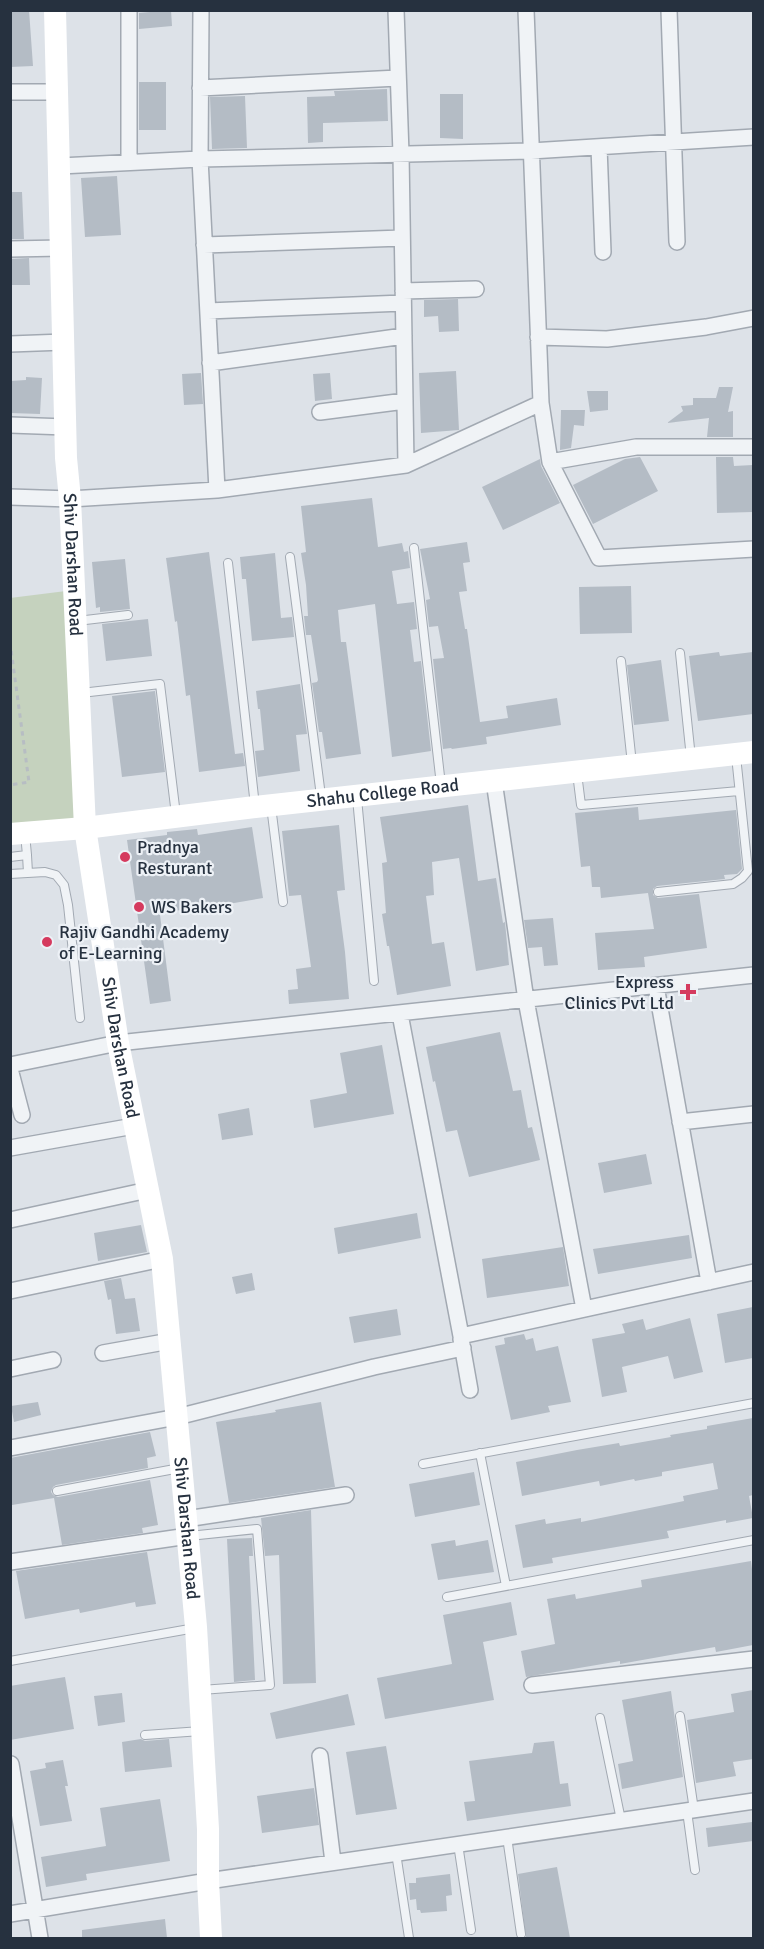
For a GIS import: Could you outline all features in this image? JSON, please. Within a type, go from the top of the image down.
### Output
[{"type":"street","name":"Shiv Darshan Road","points":[[55,10],[66,427],[85,828],[118,1043],[162,1259],[196,1627],[208,1829],[211,1938]]},
{"type":"street","points":[[129,10],[129,162]]},
{"type":"street","points":[[201,10],[200,159],[217,490]]},
{"type":"street","points":[[396,10],[401,154],[406,465]]},
{"type":"street","points":[[526,10],[540,403],[550,462],[600,558],[753,549]]},
{"type":"street","points":[[669,10],[677,242]]},
{"type":"street","points":[[200,88],[398,78]]},
{"type":"street","points":[[10,92],[57,92]]},
{"type":"street","points":[[60,166],[200,159],[531,151],[753,138]]},
{"type":"street","points":[[599,147],[603,252]]},
{"type":"street","points":[[204,244],[402,238]]},
{"type":"street","points":[[10,249],[62,248]]},
{"type":"street","points":[[208,311],[403,297],[476,289]]},
{"type":"street","points":[[538,337],[607,339],[706,327],[753,318]]},
{"type":"street","points":[[210,363],[404,336]]},
{"type":"street","points":[[10,344],[64,342]]},
{"type":"street","points":[[320,412],[405,401]]},
{"type":"street","points":[[10,497],[70,499],[217,490],[406,465],[540,403]]},
{"type":"street","points":[[10,425],[66,427]]},
{"type":"street","points":[[550,462],[636,447],[753,447]]},
{"type":"street","name":"Shahu College Road","points":[[21,841],[85,828],[176,816],[744,753]]},
{"type":"street","points":[[494,781],[526,1000],[584,1309]]},
{"type":"street","points":[[22,1115],[10,1067],[118,1043],[753,975]]},
{"type":"street","points":[[656,986],[709,1282]]},
{"type":"street","points":[[400,1014],[470,1390]]},
{"type":"street","points":[[680,1122],[753,1114]]},
{"type":"street","points":[[10,1148],[135,1126]]},
{"type":"street","points":[[10,1220],[148,1190]]},
{"type":"street","points":[[10,1291],[162,1259]]},
{"type":"street","points":[[10,1448],[177,1418],[584,1309],[753,1272]]},
{"type":"street","points":[[104,1353],[170,1341]]},
{"type":"street","points":[[10,1369],[53,1360]]},
{"type":"street","points":[[10,1562],[346,1495]]},
{"type":"street","points":[[532,1686],[753,1659]]},
{"type":"street","points":[[320,1756],[333,1862]]},
{"type":"street","points":[[11,1764],[40,1938]]},
{"type":"street","points":[[10,1914],[208,1881],[753,1801]]},
{"type":"lane","points":[[414,548],[441,787]]},
{"type":"lane","points":[[290,557],[322,800]]},
{"type":"lane","points":[[228,563],[263,806],[283,902]]},
{"type":"lane","points":[[76,621],[128,615]]},
{"type":"lane","points":[[680,653],[692,759]]},
{"type":"lane","points":[[621,662],[633,766]]},
{"type":"lane","points":[[79,693],[160,684],[176,816]]},
{"type":"lane","points":[[658,892],[733,884],[748,871],[739,791],[744,753]]},
{"type":"lane","points":[[576,772],[581,805],[739,791]]},
{"type":"lane","points":[[357,796],[374,981]]},
{"type":"lane","points":[[10,856],[21,841]]},
{"type":"lane","points":[[21,841],[28,873]]},
{"type":"lane","points":[[10,874],[45,872],[56,875],[64,885],[80,1018]]},
{"type":"lane","points":[[423,1464],[753,1403]]},
{"type":"lane","points":[[480,1453],[506,1586]]},
{"type":"lane","points":[[57,1491],[181,1467]]},
{"type":"lane","points":[[187,1527],[257,1529],[270,1685],[200,1690]]},
{"type":"lane","points":[[447,1597],[753,1540]]},
{"type":"lane","points":[[10,1660],[196,1627]]},
{"type":"lane","points":[[680,1716],[691,1810],[695,1870]]},
{"type":"lane","points":[[600,1718],[621,1820]]},
{"type":"lane","points":[[145,1735],[202,1731]]},
{"type":"lane","points":[[507,1837],[521,1934]]},
{"type":"lane","points":[[458,1844],[471,1930]]},
{"type":"lane","points":[[396,1853],[409,1938]]},
{"type":"path","points":[[10,642],[29,782],[10,784]]},
{"type":"green space","points":[[74,590],[85,828],[11,834],[10,598]]},
{"type":"building","points":[[10,10],[29,10],[33,66],[10,67]]},
{"type":"building","points":[[171,10],[172,26],[139,29],[139,13]]},
{"type":"building","points":[[139,82],[166,82],[166,130],[139,130]]},
{"type":"building","points":[[387,89],[388,121],[323,123],[323,142],[308,143],[307,97],[335,96],[334,91]]},
{"type":"building","points":[[440,94],[463,94],[463,139],[440,138]]},
{"type":"building","points":[[245,96],[247,148],[212,149],[210,97]]},
{"type":"building","points":[[117,176],[121,235],[85,237],[81,178]]},
{"type":"building","points":[[10,192],[22,192],[24,239],[10,239]]},
{"type":"building","points":[[29,258],[30,285],[10,285],[10,259]]},
{"type":"building","points":[[458,299],[459,331],[439,332],[438,316],[424,317],[424,300]]},
{"type":"building","points":[[456,371],[459,430],[421,433],[419,373]]},
{"type":"building","points":[[201,373],[203,404],[184,405],[182,374]]},
{"type":"building","points":[[330,373],[332,399],[315,401],[313,374]]},
{"type":"building","points":[[26,377],[42,378],[40,414],[10,413],[10,381],[26,380]]},
{"type":"building","points":[[719,387],[733,387],[728,412],[733,411],[733,437],[707,437],[709,418],[667,423],[683,411],[681,406],[693,405],[693,398],[716,398]]},
{"type":"building","points":[[587,391],[608,391],[608,410],[590,412]]},
{"type":"building","points":[[561,410],[585,410],[584,426],[574,425],[571,448],[560,450]]},
{"type":"building","points":[[640,457],[658,491],[593,524],[573,485],[625,459]]},
{"type":"building","points":[[716,457],[733,457],[734,466],[753,465],[753,512],[717,513]]},
{"type":"building","points":[[540,459],[541,466],[560,503],[503,530],[482,487]]},
{"type":"building","points":[[372,498],[378,547],[402,543],[404,552],[408,551],[410,568],[392,571],[397,604],[414,602],[417,629],[410,630],[414,662],[421,661],[431,751],[392,757],[375,604],[338,610],[341,642],[346,642],[361,754],[326,759],[322,732],[319,732],[312,683],[318,680],[311,635],[306,635],[304,616],[308,616],[301,553],[306,552],[301,506]]},
{"type":"building","points":[[467,542],[470,562],[463,563],[467,591],[459,592],[465,629],[467,629],[480,722],[508,718],[506,706],[557,698],[561,725],[486,737],[487,744],[443,749],[433,659],[444,658],[438,626],[429,627],[426,600],[430,599],[420,549]]},
{"type":"building","points":[[209,552],[235,754],[243,753],[245,766],[199,772],[190,695],[186,696],[177,621],[175,622],[166,558]]},
{"type":"building","points":[[275,553],[281,618],[292,617],[294,637],[252,641],[246,579],[242,579],[240,557]]},
{"type":"building","points":[[125,559],[130,609],[100,612],[100,607],[96,608],[92,562]]},
{"type":"building","points":[[631,586],[632,633],[580,634],[579,587]]},
{"type":"building","points":[[148,619],[152,656],[106,661],[102,624]]},
{"type":"building","points":[[719,652],[720,656],[753,652],[753,714],[698,721],[689,656]]},
{"type":"building","points":[[661,660],[669,721],[634,725],[627,665]]},
{"type":"building","points":[[300,684],[307,734],[296,735],[300,771],[258,777],[255,751],[264,750],[256,691]]},
{"type":"building","points":[[155,691],[165,772],[122,777],[112,696]]},
{"type":"building","points":[[468,805],[478,881],[496,878],[503,923],[505,922],[509,965],[476,971],[459,858],[432,862],[434,895],[426,896],[432,944],[444,942],[451,986],[397,995],[382,914],[386,913],[382,863],[387,862],[380,817]]},
{"type":"building","points":[[638,807],[639,820],[736,810],[742,869],[737,874],[724,875],[725,879],[657,886],[653,889],[653,895],[658,898],[699,894],[707,948],[644,957],[645,967],[598,970],[595,933],[654,929],[648,893],[601,898],[600,887],[592,887],[590,866],[581,867],[575,813]]},
{"type":"building","points":[[339,825],[345,890],[337,891],[349,999],[289,1004],[288,990],[298,989],[296,969],[311,967],[301,895],[289,896],[282,831]]},
{"type":"building","points":[[252,827],[263,898],[205,908],[161,912],[171,1001],[150,1004],[127,840],[167,835],[167,832],[197,829],[198,835]]},
{"type":"building","points":[[553,918],[558,965],[544,966],[542,947],[528,948],[524,920]]},
{"type":"building","points":[[500,1032],[513,1091],[521,1090],[528,1128],[532,1127],[540,1160],[469,1177],[457,1130],[446,1132],[426,1047]]},
{"type":"building","points":[[382,1045],[394,1114],[314,1128],[310,1100],[347,1093],[340,1053]]},
{"type":"building","points":[[249,1108],[253,1135],[222,1140],[218,1114]]},
{"type":"building","points":[[646,1154],[652,1184],[604,1193],[598,1163]]},
{"type":"building","points":[[417,1213],[421,1238],[338,1254],[334,1228]]},
{"type":"building","points":[[141,1225],[147,1252],[98,1261],[94,1233]]},
{"type":"building","points":[[689,1235],[692,1258],[598,1274],[593,1249]]},
{"type":"building","points":[[563,1247],[569,1286],[487,1298],[482,1259]]},
{"type":"building","points":[[252,1273],[255,1290],[236,1294],[232,1277]]},
{"type":"building","points":[[121,1278],[125,1299],[135,1298],[140,1331],[116,1334],[111,1299],[108,1300],[104,1281]]},
{"type":"building","points":[[753,1307],[753,1358],[725,1363],[717,1314]]},
{"type":"building","points":[[397,1309],[401,1335],[354,1343],[349,1317]]},
{"type":"building","points":[[690,1318],[703,1372],[674,1379],[668,1356],[622,1367],[627,1392],[602,1397],[592,1339],[625,1333],[622,1324],[643,1319],[646,1330]]},
{"type":"building","points":[[524,1334],[526,1340],[533,1338],[536,1351],[558,1346],[571,1402],[548,1406],[550,1412],[511,1420],[495,1346],[505,1344],[504,1338]]},
{"type":"building","points":[[38,1402],[41,1415],[14,1422],[11,1406]]},
{"type":"building","points":[[321,1402],[335,1487],[229,1503],[216,1422]]},
{"type":"building","points":[[753,1418],[753,1495],[749,1496],[753,1518],[726,1523],[726,1520],[667,1531],[669,1538],[552,1558],[553,1563],[523,1568],[515,1525],[545,1519],[546,1524],[581,1518],[581,1522],[684,1501],[683,1496],[718,1489],[713,1463],[662,1472],[662,1476],[635,1481],[634,1479],[600,1486],[599,1481],[522,1496],[516,1462],[619,1443],[620,1446],[671,1437],[670,1435],[707,1429],[707,1426]]},
{"type":"building","points":[[150,1432],[156,1456],[147,1458],[148,1468],[56,1485],[51,1492],[58,1497],[150,1480],[158,1525],[142,1528],[143,1533],[62,1545],[54,1498],[12,1505],[10,1458]]},
{"type":"building","points":[[474,1472],[480,1505],[415,1517],[409,1484]]},
{"type":"building","points":[[311,1510],[316,1683],[283,1684],[279,1555],[265,1556],[261,1518]]},
{"type":"building","points":[[252,1538],[253,1556],[249,1556],[255,1680],[234,1682],[227,1539]]},
{"type":"building","points":[[455,1540],[456,1546],[488,1540],[494,1572],[438,1580],[431,1544]]},
{"type":"building","points":[[147,1552],[156,1604],[136,1607],[135,1602],[80,1613],[79,1609],[25,1619],[16,1571]]},
{"type":"building","points":[[751,1561],[753,1645],[716,1652],[715,1647],[620,1664],[620,1661],[526,1677],[521,1651],[555,1644],[547,1599],[575,1594],[576,1599],[642,1587],[641,1580]]},
{"type":"building","points":[[511,1602],[517,1635],[483,1642],[494,1700],[385,1719],[377,1678],[452,1664],[443,1615]]},
{"type":"building","points":[[65,1677],[74,1729],[10,1740],[10,1686]]},
{"type":"building","points":[[753,1690],[753,1759],[733,1762],[736,1776],[696,1783],[687,1720],[734,1712],[731,1694]]},
{"type":"building","points":[[671,1691],[683,1777],[622,1789],[618,1764],[633,1761],[622,1700]]},
{"type":"building","points":[[122,1693],[125,1722],[98,1726],[94,1696]]},
{"type":"building","points":[[348,1694],[355,1725],[276,1739],[270,1713]]},
{"type":"building","points":[[141,1739],[145,1741],[169,1739],[172,1767],[125,1772],[122,1742]]},
{"type":"building","points":[[554,1741],[560,1784],[568,1783],[571,1806],[467,1821],[464,1802],[475,1801],[469,1761],[532,1753],[534,1743]]},
{"type":"building","points":[[386,1746],[397,1809],[356,1815],[346,1752]]},
{"type":"building","points":[[63,1760],[68,1786],[65,1786],[72,1821],[40,1826],[30,1771],[46,1768],[45,1763]]},
{"type":"building","points":[[314,1788],[319,1825],[262,1833],[257,1796]]},
{"type":"building","points":[[160,1799],[170,1861],[86,1874],[87,1880],[46,1887],[41,1857],[106,1846],[100,1808]]},
{"type":"building","points":[[752,1822],[753,1841],[708,1847],[706,1828]]},
{"type":"building","points":[[557,1867],[570,1938],[526,1938],[518,1874]]},
{"type":"building","points":[[450,1874],[452,1895],[446,1896],[447,1911],[421,1913],[417,1910],[416,1899],[410,1900],[409,1883],[416,1883],[416,1878]]},
{"type":"building","points":[[165,1919],[167,1938],[82,1938],[82,1930]]},
{"type":"place","name":"Pradnya Resturant","points":[[125,857]]},
{"type":"place","name":"WS Bakers","points":[[139,907]]},
{"type":"place","name":"Rajiv Gandhi Academy of E-Learning","points":[[47,942]]},
{"type":"place","name":"Express Clinics Pvt Ltd","points":[[688,992]]}]
